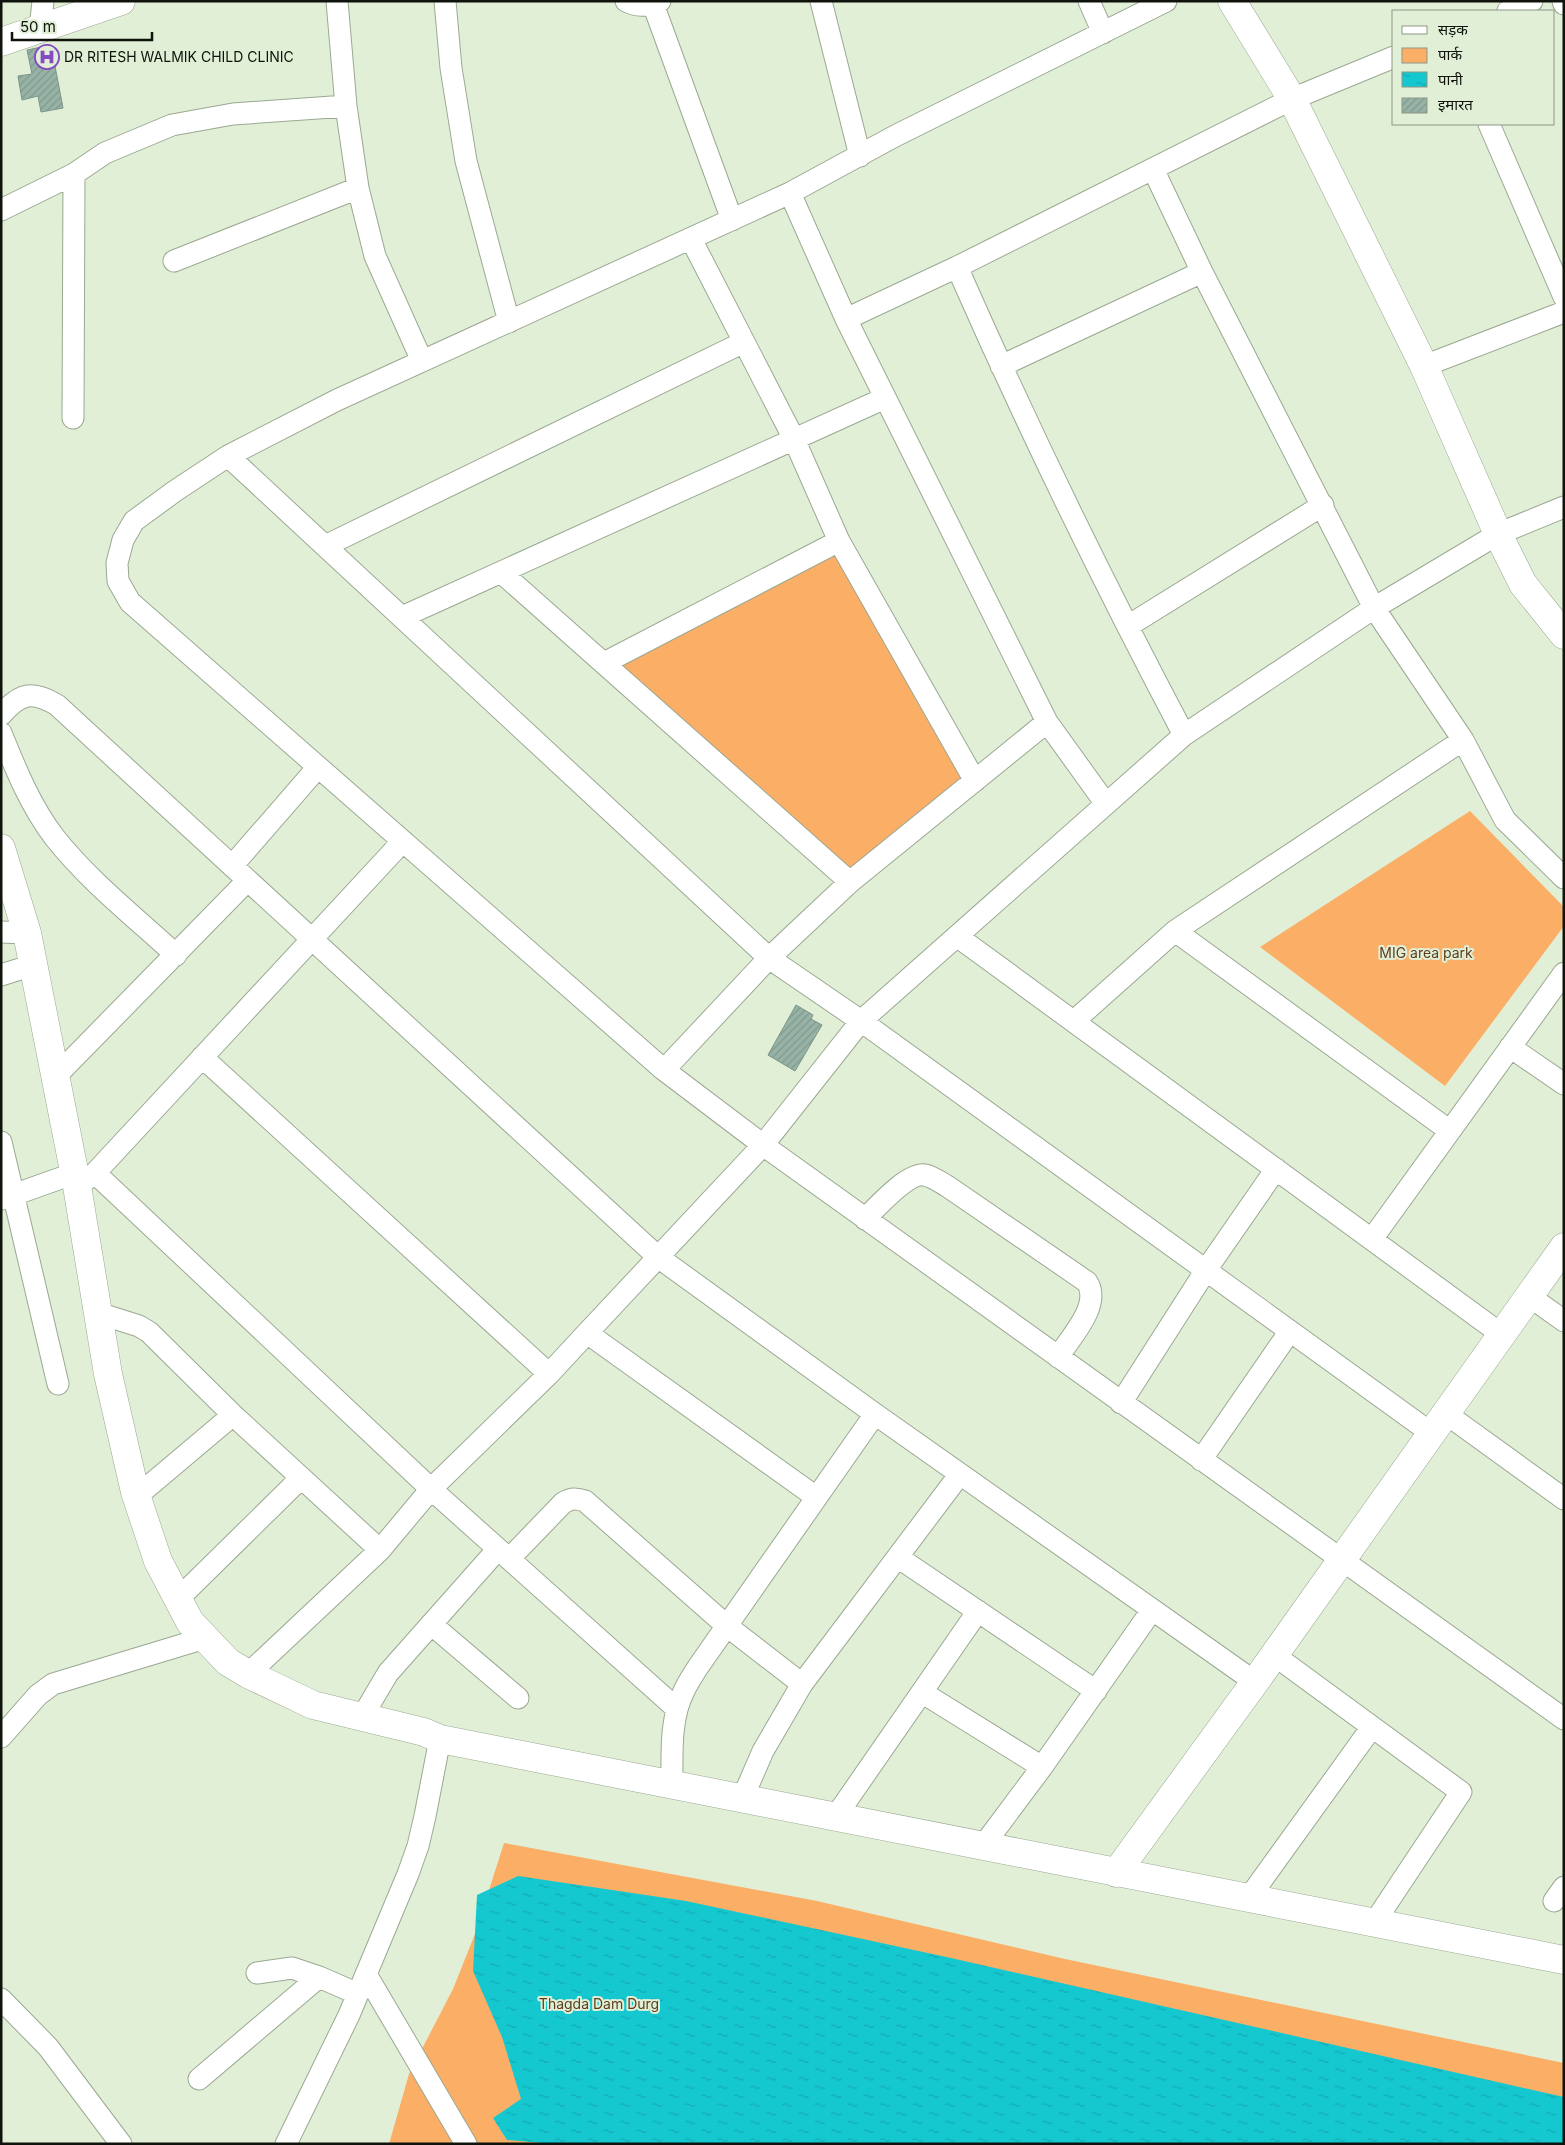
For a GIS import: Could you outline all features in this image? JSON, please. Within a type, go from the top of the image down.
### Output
[{"type":"street","points":[[40,29],[42,1]]},
{"type":"street","points":[[1,42],[121,1]]},
{"type":"street","points":[[337,1],[346,106],[358,188],[375,256],[422,361]]},
{"type":"street","points":[[445,1],[451,68],[466,161],[508,322]]},
{"type":"street","points":[[626,1],[634,5],[656,3],[732,220]]},
{"type":"street","points":[[821,1],[860,156]]},
{"type":"street","points":[[1089,1],[1102,33]]},
{"type":"street","points":[[1166,1],[790,193],[337,400],[228,456],[175,490],[134,521],[123,540],[117,563],[118,581],[130,602],[664,1070],[763,1146],[1341,1561],[1561,1711]]},
{"type":"street","points":[[1232,1],[1292,99],[1424,366],[1498,534],[1523,584],[1564,635]]},
{"type":"street","points":[[1510,10],[1532,1]]},
{"type":"street","points":[[846,319],[957,268],[1292,99],[1392,59]]},
{"type":"street","points":[[1,210],[74,174],[105,153],[172,125],[233,114],[346,106]]},
{"type":"street","points":[[1489,125],[1564,297]]},
{"type":"street","points":[[1153,169],[1202,272],[1323,505],[1374,608],[1463,740],[1505,820],[1564,878]]},
{"type":"street","points":[[73,418],[74,174]]},
{"type":"street","points":[[174,261],[358,188]]},
{"type":"street","points":[[790,193],[846,319],[1047,722],[1106,804]]},
{"type":"street","points":[[691,239],[794,439],[839,541],[975,781]]},
{"type":"street","points":[[957,268],[1000,366],[1184,735]]},
{"type":"street","points":[[1000,366],[1202,272]]},
{"type":"street","points":[[1424,366],[1564,312]]},
{"type":"street","points":[[325,546],[744,342]]},
{"type":"street","points":[[402,617],[885,398]]},
{"type":"street","points":[[228,456],[769,958],[862,1021],[1290,1331],[1564,1499]]},
{"type":"street","points":[[1128,626],[1323,505]]},
{"type":"street","points":[[248,1674],[380,1550],[431,1489],[549,1374],[588,1333],[763,1146],[862,1021],[1106,804],[1184,735],[1374,608],[1498,534],[1564,507]]},
{"type":"street","points":[[604,663],[839,541]]},
{"type":"street","points":[[502,573],[850,882]]},
{"type":"street","points":[[1,716],[13,702],[30,694],[43,697],[57,705],[658,1257],[874,1414],[1255,1682]]},
{"type":"street","points":[[664,1070],[769,958],[850,882],[1047,722]]},
{"type":"street","points":[[1,733],[23,786],[54,837],[82,869],[176,955]]},
{"type":"street","points":[[1074,1021],[1175,931],[1463,740]]},
{"type":"street","points":[[56,1077],[176,955],[240,873],[318,767]]},
{"type":"street","points":[[8,1198],[82,1177],[202,1057],[403,841]]},
{"type":"street","points":[[1,848],[14,932],[33,965],[56,1077],[82,1177],[98,1313],[108,1374],[137,1496],[158,1561],[190,1622],[228,1662],[313,1706],[424,1732],[440,1739],[672,1783],[1116,1873],[1564,1960]]},
{"type":"street","points":[[1175,931],[1450,1131]]},
{"type":"street","points":[[958,936],[1501,1334]]},
{"type":"street","points":[[1,975],[33,965]]},
{"type":"street","points":[[1372,1239],[1564,972]]},
{"type":"street","points":[[1510,1047],[1564,1084]]},
{"type":"street","points":[[202,1057],[549,1374]]},
{"type":"street","points":[[1,1142],[8,1198],[58,1384]]},
{"type":"street","points":[[1121,1403],[1206,1270],[1276,1169]]},
{"type":"street","points":[[865,1219],[907,1180],[917,1175],[925,1175],[947,1186],[1087,1282],[1092,1288],[1090,1308],[1058,1357]]},
{"type":"street","points":[[82,1177],[677,1709]]},
{"type":"street","points":[[1116,1873],[1255,1682],[1564,1247]]},
{"type":"street","points":[[1529,1296],[1564,1321]]},
{"type":"street","points":[[98,1313],[139,1326],[149,1332],[233,1415],[380,1550]]},
{"type":"street","points":[[1201,1460],[1290,1331]]},
{"type":"street","points":[[588,1333],[816,1497]]},
{"type":"street","points":[[672,1783],[673,1738],[677,1709],[683,1691],[874,1414]]},
{"type":"street","points":[[137,1496],[233,1415]]},
{"type":"street","points":[[743,1797],[763,1751],[802,1684],[899,1558],[960,1474]]},
{"type":"street","points":[[178,1599],[301,1478]]},
{"type":"street","points":[[362,1717],[388,1673],[431,1624],[503,1554],[563,1503],[577,1498],[592,1506],[727,1626],[802,1684]]},
{"type":"street","points":[[899,1558],[1096,1691]]},
{"type":"street","points":[[983,1846],[1042,1767],[1152,1610]]},
{"type":"street","points":[[836,1816],[978,1611]]},
{"type":"street","points":[[431,1624],[518,1698]]},
{"type":"street","points":[[1,1737],[38,1695],[53,1684],[205,1638]]},
{"type":"street","points":[[1274,1655],[1461,1792],[1374,1923]]},
{"type":"street","points":[[923,1693],[1042,1767]]},
{"type":"street","points":[[1248,1899],[1372,1727]]},
{"type":"street","points":[[286,2144],[358,1994],[418,1846],[431,1792],[440,1739]]},
{"type":"street","points":[[257,1972],[292,1968],[319,1977],[358,1994]]},
{"type":"street","points":[[366,1974],[462,2136]]},
{"type":"street","points":[[199,2079],[319,1977]]},
{"type":"street","points":[[1,2000],[48,2047],[121,2144]]},
{"type":"green space","points":[[839,541],[975,781],[850,882],[604,663]]},
{"type":"green space","name":"MIG area park","points":[[1470,811],[1564,907],[1564,926],[1445,1086],[1260,947]]},
{"type":"green space","name":"Thagda Dam Durg","points":[[504,1843],[817,1901],[1065,1959],[1564,2063],[1564,2144],[389,2144],[409,2074],[453,1989],[475,1934]]},
{"type":"water","name":"Thagda Dam Durg","points":[[518,1876],[686,1901],[951,1958],[1564,2097],[1564,2144],[552,2144],[507,2140],[493,2118],[521,2099],[502,2037],[473,1971],[477,1895]]},
{"type":"building","points":[[51,45],[63,108],[41,112],[38,96],[22,100],[18,76],[32,74],[27,50]]},
{"type":"building","points":[[796,1005],[813,1015],[811,1019],[822,1025],[795,1071],[768,1055]]},
{"type":"place","name":"DR RITESH WALMIK CHILD CLINIC","points":[[47,57]]}]
